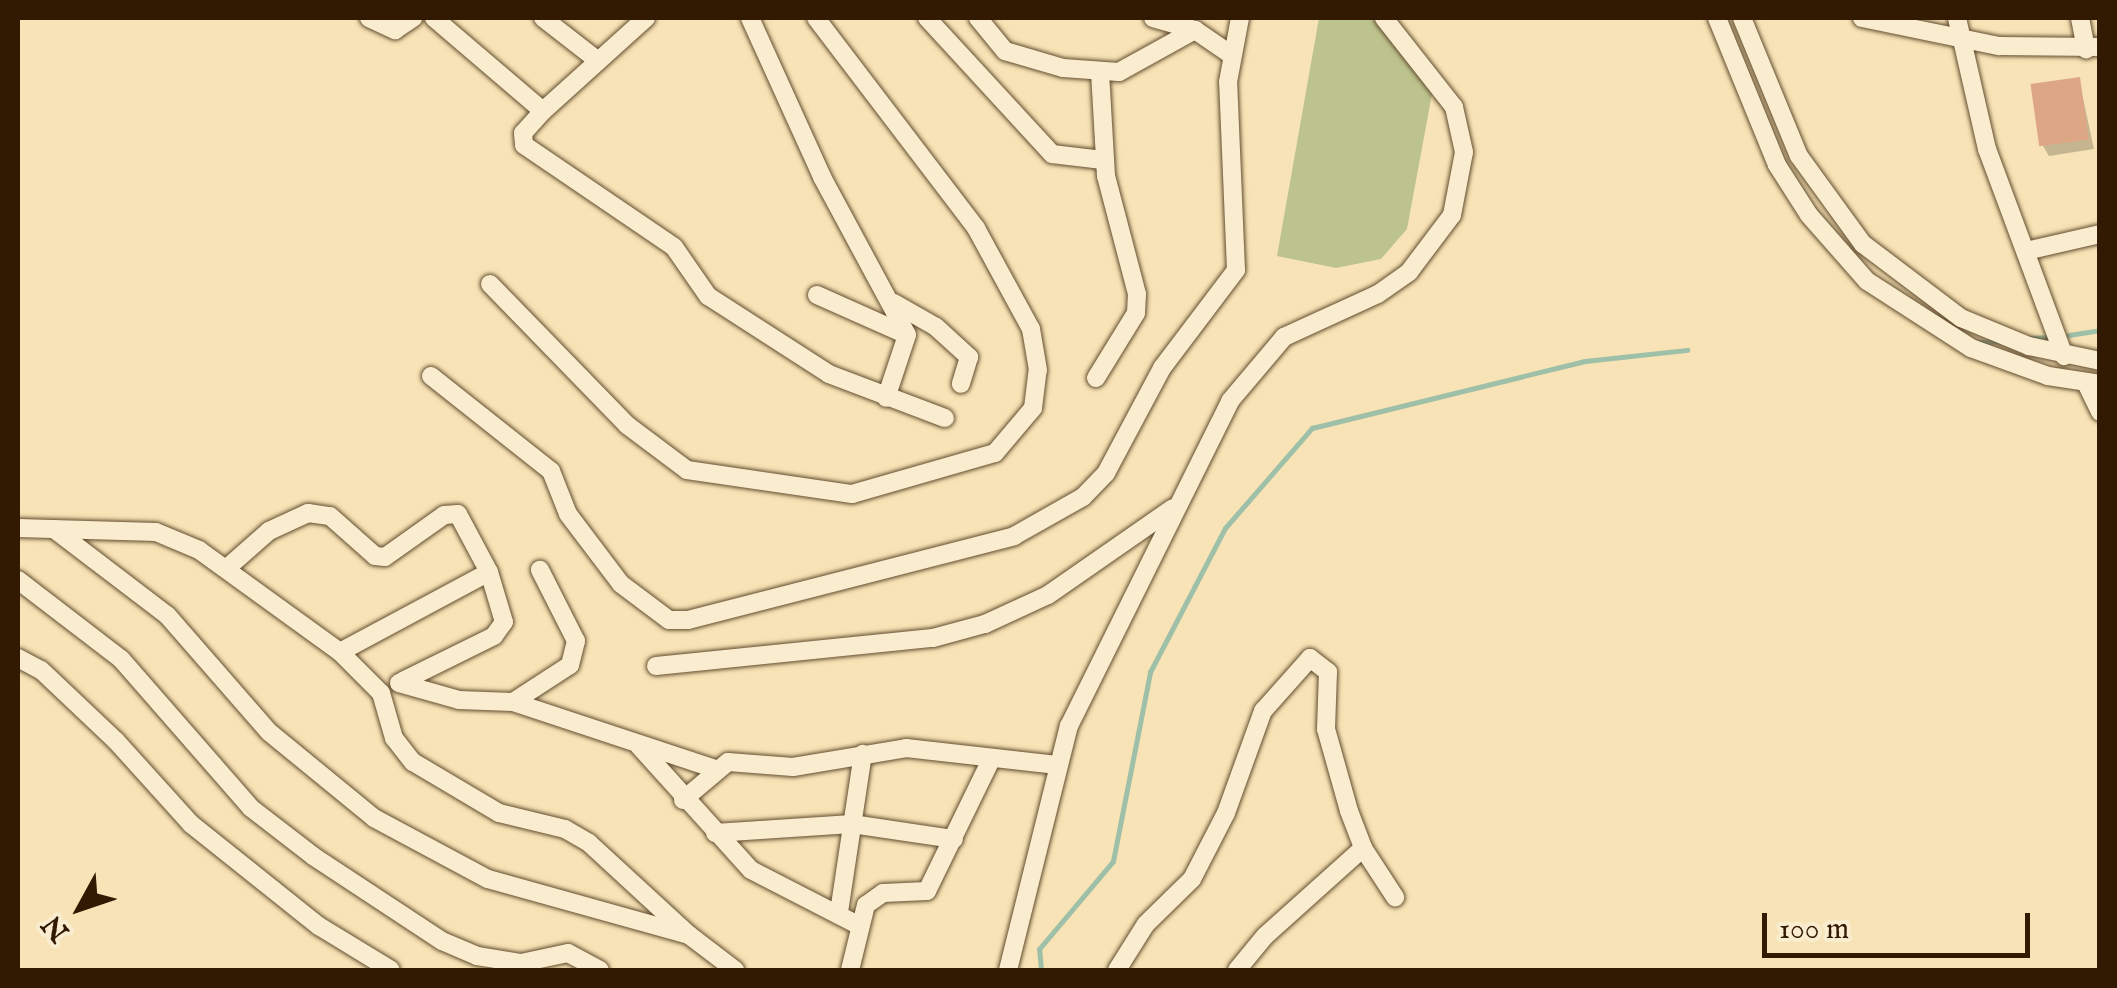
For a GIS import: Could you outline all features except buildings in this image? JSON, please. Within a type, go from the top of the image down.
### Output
[{"type":"street","points":[[369,18],[395,30],[412,18]]},
{"type":"street","points":[[434,18],[543,112]]},
{"type":"street","points":[[543,18],[597,60]]},
{"type":"street","points":[[646,18],[522,133],[524,145],[674,248],[708,296],[830,374],[945,418]]},
{"type":"street","points":[[750,18],[822,177],[894,304],[907,336],[886,398]]},
{"type":"street","points":[[490,284],[627,425],[687,470],[852,494],[994,453],[1032,408],[1038,370],[1031,329],[976,228],[816,18]]},
{"type":"street","points":[[927,18],[1052,154],[1104,160]]},
{"type":"street","points":[[978,18],[1005,51],[1119,72],[1150,60],[1195,30]]},
{"type":"street","points":[[1153,18],[1195,30],[1230,54]]},
{"type":"street","points":[[431,376],[494,430],[534,454],[621,584],[668,620],[706,616],[1014,536],[1084,497],[1106,474],[1162,368],[1236,270],[1228,158],[1230,54],[1240,18]]},
{"type":"street","points":[[1008,970],[1058,764],[1174,508],[1256,363],[1293,330],[1394,284],[1422,260],[1452,215],[1464,152],[1454,107],[1384,18]]},
{"type":"street","points":[[1717,18],[1777,165],[1809,216],[1868,281],[1971,348],[2092,383],[2100,412]]},
{"type":"street","points":[[1742,18],[1799,156],[1864,244],[1961,318],[2064,356],[2100,362]]},
{"type":"street","points":[[1862,18],[1962,40],[2093,48],[2080,18]]},
{"type":"street","points":[[1957,18],[1988,149],[2064,356]]},
{"type":"street","points":[[1096,378],[1136,313],[1137,294],[1116,231],[1104,160],[1100,70]]},
{"type":"street","points":[[2026,251],[2100,234]]},
{"type":"street","points":[[817,296],[907,336]]},
{"type":"street","points":[[894,304],[936,327],[969,357],[961,384]]},
{"type":"street","points":[[656,666],[934,638],[986,624],[1048,595],[1174,508]]},
{"type":"street","points":[[227,568],[269,531],[308,514],[330,516],[375,556],[386,557],[450,513],[464,520],[503,613],[500,630],[381,693]]},
{"type":"street","points":[[18,528],[156,532],[227,568],[340,652],[381,693],[394,738],[414,762],[499,813],[565,829],[588,843],[689,936],[734,970]]},
{"type":"street","points":[[54,529],[167,615],[269,732],[374,818],[488,878],[689,936]]},
{"type":"street","points":[[513,702],[570,665],[578,649],[540,570]]},
{"type":"street","points":[[340,652],[489,572]]},
{"type":"street","points":[[18,580],[131,670],[251,808],[474,964],[534,965],[568,952],[600,970]]},
{"type":"street","points":[[18,658],[41,670],[116,741],[191,824],[319,926],[391,970]]},
{"type":"street","points":[[1117,970],[1146,924],[1192,879],[1226,814],[1263,711],[1310,658],[1328,672],[1326,729],[1362,848],[1394,897]]},
{"type":"street","points":[[404,681],[460,700],[513,702],[716,769]]},
{"type":"street","points":[[639,746],[683,800],[751,870],[840,912],[860,926]]},
{"type":"street","points":[[683,800],[728,762],[793,767],[906,748],[991,760],[1058,764]]},
{"type":"street","points":[[840,912],[863,754]]},
{"type":"street","points":[[850,970],[860,926],[872,897],[927,890],[991,760]]},
{"type":"street","points":[[715,833],[852,824],[954,839]]},
{"type":"street","points":[[1237,970],[1264,936],[1362,848]]},
{"type":"green space","points":[[1319,18],[1376,18],[1434,83],[1407,229],[1381,259],[1336,268],[1277,256]]},
{"type":"waterway","points":[[2069,335],[2100,330]]},
{"type":"waterway","points":[[2030,338],[2048,337]]},
{"type":"waterway","points":[[1977,342],[2001,341]]},
{"type":"waterway","points":[[1041,970],[1039,949],[1113,861],[1150,672],[1225,528],[1312,428],[1585,361],[1687,350]]}]
